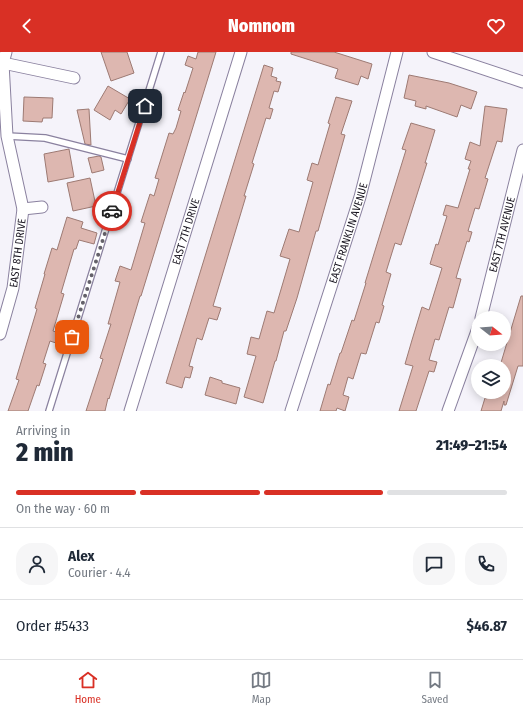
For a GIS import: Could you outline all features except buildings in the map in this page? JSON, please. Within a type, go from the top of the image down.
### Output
[{"type":"street","name":"EAST 8TH DRIVE","points":[[0,334],[13,288],[23,209],[7,136],[3,63],[6,52]]},
{"type":"street","name":"EAST 7TH DRIVE","points":[[130,411],[241,52]]},
{"type":"street","name":"EAST FRANKLIN AVENUE","points":[[291,411],[360,197],[397,52]]},
{"type":"street","points":[[432,52],[523,82]]},
{"type":"street","points":[[3,63],[74,78]]},
{"type":"street","name":"EAST 7TH AVENUE","points":[[483,311],[523,150]]},
{"type":"street","points":[[23,209],[42,206]]},
{"type":"street","points":[[448,411],[471,347]]},
{"type":"lane","points":[[49,411],[162,52]]},
{"type":"lane","points":[[7,136],[45,138],[128,159]]},
{"type":"way so far","points":[[72,337],[112,211]]},
{"type":"route","points":[[112,211],[145,106]]}]
